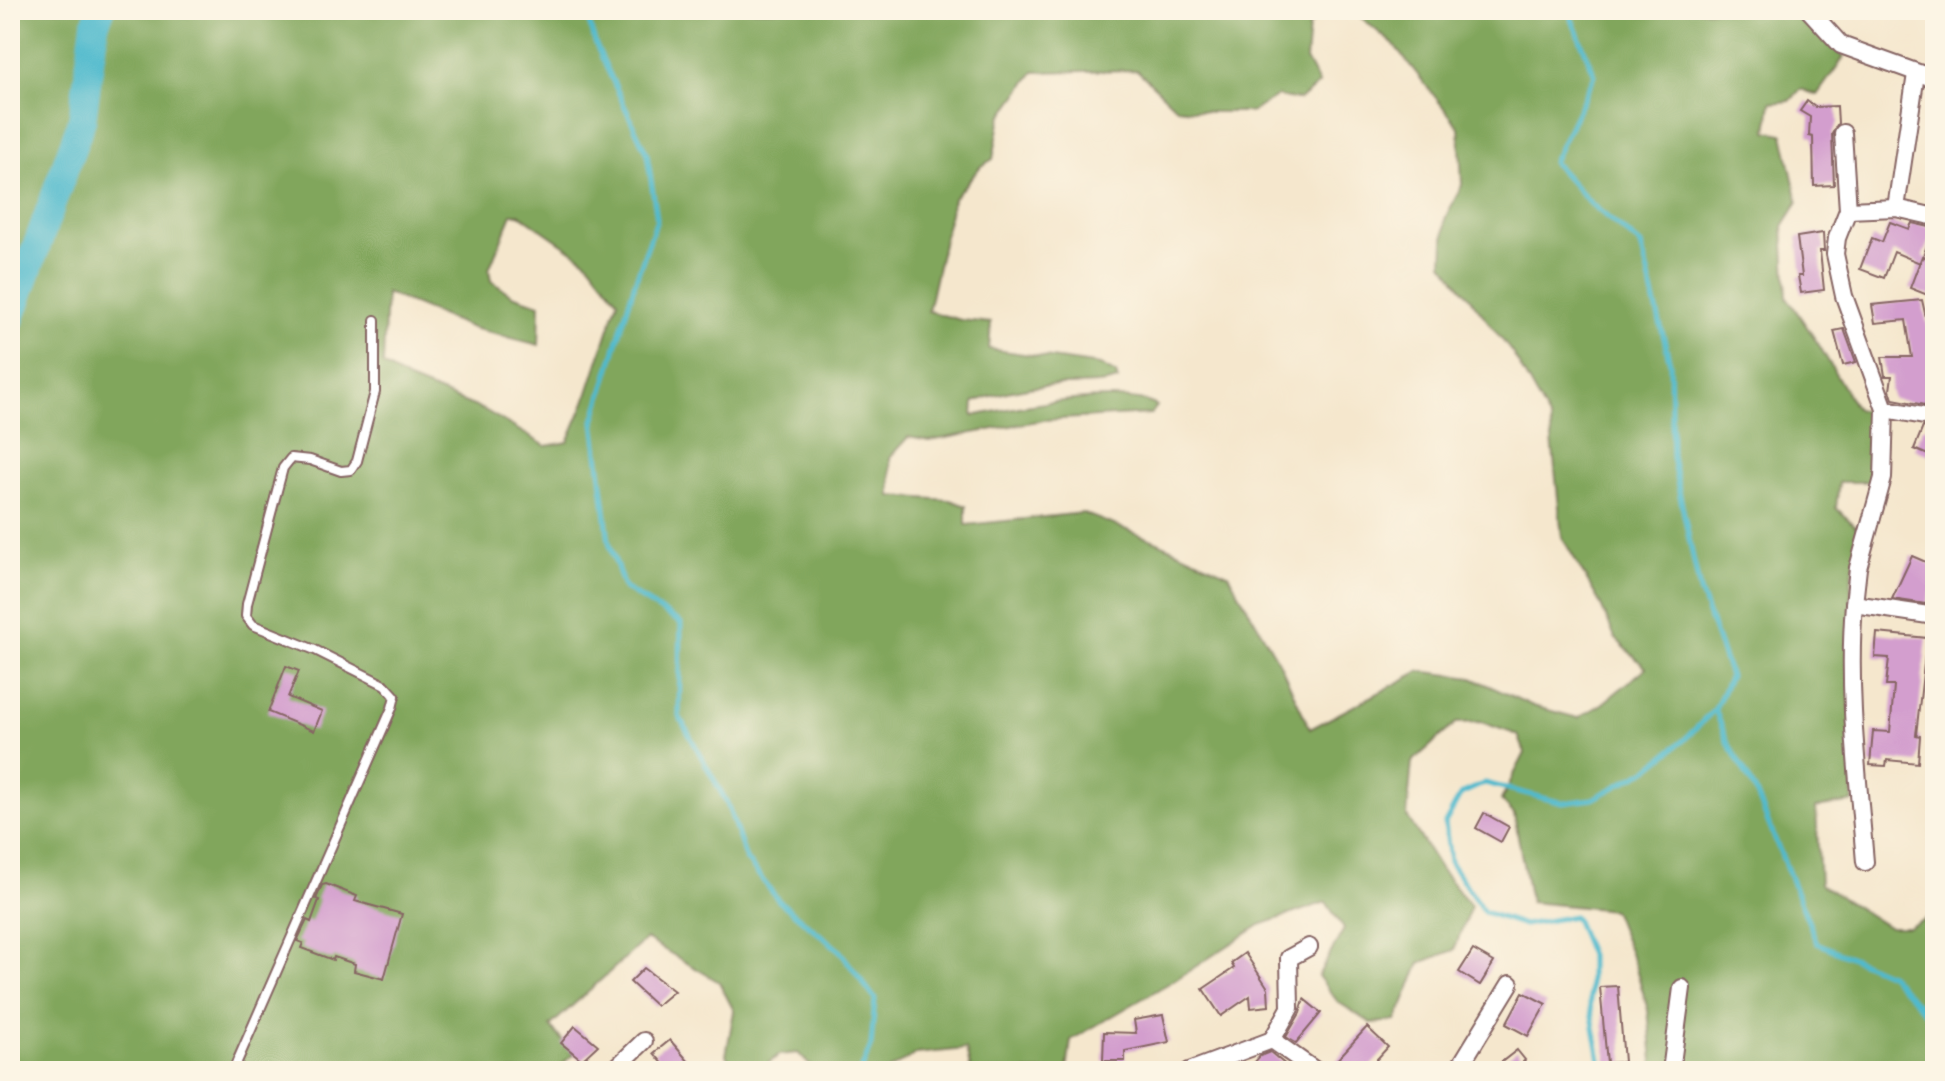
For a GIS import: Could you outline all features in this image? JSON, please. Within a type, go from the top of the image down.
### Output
[{"type":"street","points":[[1809,10],[1841,45],[1935,79]]},
{"type":"street","points":[[1896,208],[1916,74]]},
{"type":"street","points":[[1843,133],[1848,210],[1837,238],[1835,254],[1844,296],[1885,409],[1883,478],[1858,568],[1851,643],[1851,705],[1865,862]]},
{"type":"street","points":[[1848,210],[1896,208],[1935,217]]},
{"type":"street","points":[[1885,409],[1935,418]]},
{"type":"street","points":[[1854,604],[1935,616]]},
{"type":"street","points":[[1189,1071],[1272,1040],[1290,1008],[1289,958],[1309,947]]},
{"type":"street","points":[[1457,1071],[1510,984]]},
{"type":"street","points":[[1671,1071],[1682,988]]},
{"type":"street","points":[[1272,1040],[1316,1071]]},
{"type":"street","points":[[613,1071],[644,1041]]},
{"type":"lane","points":[[233,1071],[395,696],[385,685],[315,650],[253,625],[246,616],[283,468],[291,458],[310,460],[341,471],[351,470],[357,461],[375,392],[375,320]]},
{"type":"green space","points":[[10,10],[1328,10],[1309,26],[1306,60],[1319,84],[1299,100],[1277,96],[1252,112],[1177,108],[1137,70],[1034,72],[1001,117],[993,159],[981,166],[953,199],[928,311],[961,320],[991,323],[989,349],[1100,365],[1116,374],[1118,380],[1006,392],[974,402],[973,416],[1095,398],[1120,398],[1157,406],[1151,414],[1043,420],[930,441],[908,437],[890,457],[891,496],[950,500],[966,506],[966,525],[1083,513],[1228,574],[1280,664],[1310,729],[1420,671],[1472,678],[1533,706],[1578,718],[1602,704],[1646,668],[1615,638],[1600,603],[1562,537],[1550,420],[1513,354],[1443,263],[1445,219],[1462,185],[1459,127],[1394,45],[1352,10],[1786,10],[1844,57],[1817,95],[1801,89],[1790,101],[1771,103],[1767,131],[1783,134],[1798,202],[1783,226],[1787,297],[1856,409],[1874,413],[1873,482],[1839,482],[1836,508],[1859,529],[1851,585],[1853,802],[1816,808],[1820,884],[1888,927],[1909,927],[1935,914],[1935,1071],[1654,1071],[1648,1010],[1636,968],[1613,910],[1530,902],[1514,814],[1501,800],[1525,753],[1518,735],[1481,722],[1456,723],[1412,762],[1407,816],[1441,870],[1471,906],[1454,950],[1420,963],[1396,1021],[1371,1023],[1338,1002],[1318,976],[1344,929],[1326,902],[1260,925],[1178,978],[1071,1040],[1067,1071],[971,1071],[966,1049],[916,1054],[886,1071],[815,1071],[798,1053],[779,1055],[758,1071],[737,1071],[726,1055],[734,1011],[719,982],[646,939],[550,1026],[574,1054],[555,1071],[10,1071]],"holes":[[[512,214],[519,214],[587,261],[618,300],[585,402],[568,442],[546,446],[486,411],[409,380],[383,365],[386,293],[472,328],[539,345],[540,304],[512,295],[491,281],[489,269]]]},
{"type":"building","points":[[1807,101],[1815,107],[1837,106],[1838,123],[1832,134],[1834,185],[1814,186],[1810,117],[1800,111]]},
{"type":"building","points":[[1890,222],[1909,229],[1912,223],[1934,228],[1920,263],[1894,252],[1884,278],[1860,269],[1872,238],[1882,242]]},
{"type":"building","points":[[1823,233],[1824,251],[1820,251],[1824,290],[1801,293],[1797,237]]},
{"type":"building","points":[[1922,256],[1935,262],[1935,298],[1910,288]]},
{"type":"building","points":[[1922,300],[1935,358],[1935,407],[1893,399],[1890,390],[1892,376],[1885,376],[1882,357],[1912,357],[1906,320],[1875,323],[1872,305]]},
{"type":"building","points":[[1844,329],[1856,362],[1843,365],[1834,331]]},
{"type":"building","points":[[1923,427],[1935,429],[1935,458],[1914,449]]},
{"type":"building","points":[[1912,556],[1935,566],[1935,583],[1926,604],[1892,599]]},
{"type":"building","points":[[1877,633],[1927,638],[1916,735],[1920,736],[1918,763],[1887,760],[1886,766],[1870,765],[1873,731],[1890,732],[1894,686],[1886,686],[1889,658],[1875,657]]},
{"type":"building","points":[[286,666],[299,671],[288,697],[322,711],[314,731],[268,712]]},
{"type":"building","points":[[1484,813],[1509,827],[1501,842],[1476,828]]},
{"type":"building","points":[[322,885],[357,896],[355,901],[402,914],[384,979],[354,971],[355,964],[334,957],[333,960],[301,948],[303,943],[297,941],[307,920],[311,922],[319,900],[316,899]]},
{"type":"building","points":[[1473,950],[1494,962],[1480,985],[1459,972]]},
{"type":"building","points":[[1245,953],[1268,988],[1269,1006],[1251,1008],[1250,996],[1221,1016],[1203,989],[1234,968],[1231,963]]},
{"type":"building","points":[[644,968],[674,991],[656,1006],[630,982]]},
{"type":"building","points":[[1618,986],[1624,1062],[1607,1063],[1600,987]]},
{"type":"building","points":[[1523,992],[1546,1004],[1528,1036],[1506,1024]]},
{"type":"building","points":[[1304,999],[1321,1013],[1296,1043],[1286,1037]]},
{"type":"building","points":[[1163,1015],[1169,1042],[1125,1051],[1125,1061],[1103,1061],[1104,1032],[1136,1033],[1134,1020]]},
{"type":"building","points":[[575,1026],[598,1045],[582,1060],[561,1043]]},
{"type":"building","points":[[1367,1027],[1388,1047],[1366,1071],[1345,1071],[1335,1062]]},
{"type":"building","points":[[670,1040],[689,1062],[678,1071],[669,1071],[654,1053]]},
{"type":"building","points":[[1517,1050],[1525,1060],[1521,1064],[1527,1071],[1490,1071]]},
{"type":"building","points":[[1270,1052],[1293,1071],[1247,1071],[1260,1056]]},
{"type":"waterway","points":[[10,320],[82,120],[95,24],[101,10]]},
{"type":"waterway","points":[[585,10],[596,45],[647,154],[657,219],[594,421],[609,542],[624,588],[681,623],[679,716],[727,803],[746,859],[779,901],[839,950],[875,999],[871,1046],[861,1071]]},
{"type":"waterway","points":[[1568,10],[1595,75],[1553,162],[1591,204],[1641,245],[1670,363],[1672,457],[1700,591],[1730,676],[1715,709],[1684,740],[1648,769],[1593,799],[1563,803],[1485,783],[1461,794],[1445,823],[1450,862],[1484,912],[1524,925],[1574,916],[1590,955],[1590,1005],[1602,1071]]},
{"type":"waterway","points":[[1715,709],[1727,741],[1755,790],[1817,943],[1889,974],[1935,1023]]}]
